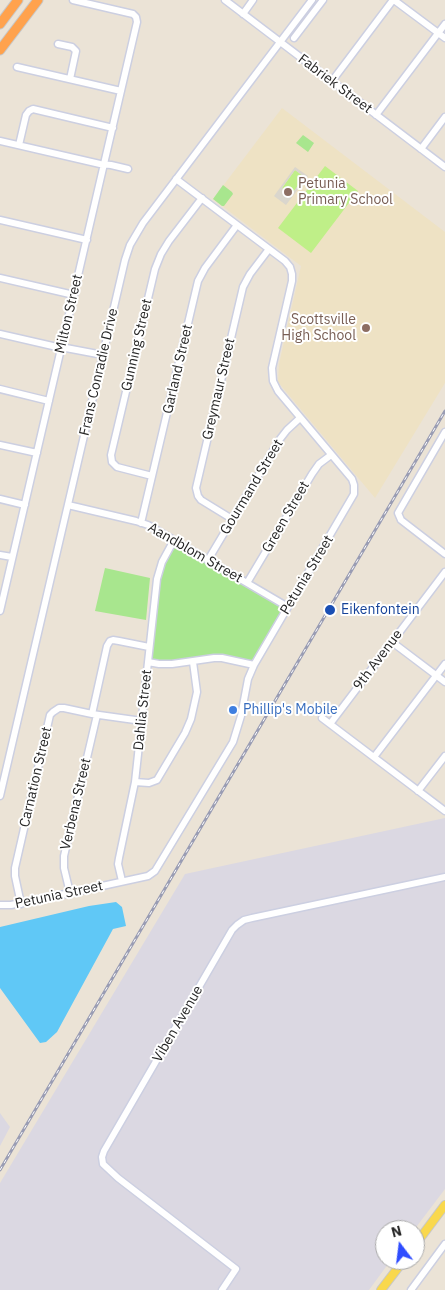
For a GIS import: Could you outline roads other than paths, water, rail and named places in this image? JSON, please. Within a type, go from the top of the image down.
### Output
[{"type":"highway","points":[[0,24],[18,0]]},
{"type":"highway","points":[[0,50],[38,0]]},
{"type":"main road","points":[[425,1232],[445,1205]]},
{"type":"main road","points":[[381,1290],[396,1270]]},
{"type":"street","name":"Milton Street","points":[[0,610],[137,22],[133,14],[73,0]]},
{"type":"street","name":"Fabriek Street","points":[[225,0],[445,167]]},
{"type":"street","points":[[243,14],[253,0]]},
{"type":"street","name":"Frans Conradie Drive","points":[[0,796],[2,775],[130,245],[143,223],[312,0]]},
{"type":"street","points":[[294,38],[323,0]]},
{"type":"street","points":[[332,81],[394,0],[445,38]]},
{"type":"street","points":[[376,115],[445,24]]},
{"type":"street","points":[[58,44],[72,47],[76,51],[70,79]]},
{"type":"street","points":[[18,67],[121,91]]},
{"type":"street","points":[[19,145],[26,115],[29,111],[33,110],[112,128]]},
{"type":"street","points":[[421,149],[445,117]]},
{"type":"street","points":[[0,141],[128,169]]},
{"type":"street","name":"Petunia Street","points":[[0,905],[11,906],[21,904],[148,876],[155,871],[233,742],[241,716],[248,679],[254,665],[354,494],[352,479],[274,384],[272,368],[292,271],[288,264],[176,179]]},
{"type":"street","name":"Gunning Street","points":[[152,476],[117,467],[112,462],[111,456],[155,269],[169,241],[202,198]]},
{"type":"street","points":[[0,220],[86,240]]},
{"type":"street","name":"Garland Street","points":[[141,523],[198,282],[205,268],[237,225]]},
{"type":"street","name":"Greymaur Street","points":[[232,519],[201,500],[196,488],[243,287],[250,274],[269,249]]},
{"type":"street","points":[[0,278],[74,295]]},
{"type":"street","points":[[0,334],[103,356]]},
{"type":"street","points":[[0,389],[49,401]]},
{"type":"street","name":"Gourmand Street","points":[[208,560],[280,438],[300,418]]},
{"type":"street","points":[[445,432],[399,510],[398,516],[445,554]]},
{"type":"street","points":[[0,444],[37,453]]},
{"type":"street","name":"Green Street","points":[[247,583],[312,474],[319,464],[331,455]]},
{"type":"street","points":[[0,499],[25,505]]},
{"type":"street","name":"Aandblom Street","points":[[68,505],[155,528],[288,607]]},
{"type":"street","name":"Dahlia Street","points":[[122,881],[118,858],[135,782],[159,570],[174,540]]},
{"type":"street","points":[[0,554],[12,557]]},
{"type":"street","name":"9th Avenue","points":[[330,724],[445,572]]},
{"type":"street","name":"Verbena Street","points":[[70,893],[64,868],[64,856],[107,646],[113,640],[150,648]]},
{"type":"street","points":[[392,642],[445,682]]},
{"type":"street","points":[[148,662],[172,664],[222,658],[254,665]]},
{"type":"street","points":[[135,782],[148,783],[157,780],[186,734],[192,719],[197,692],[193,662]]},
{"type":"street","points":[[374,757],[445,664]]},
{"type":"street","name":"Carnation Street","points":[[21,904],[15,868],[52,712],[59,708],[142,721]]},
{"type":"street","points":[[322,718],[445,811]]},
{"type":"street","points":[[418,791],[445,756]]},
{"type":"street","name":"Viben Avenue","points":[[222,1290],[236,1269],[118,1178],[103,1164],[102,1156],[104,1151],[232,930],[244,920],[445,877]]},
{"type":"street","points":[[411,1290],[445,1244]]},
{"type":"water","points":[[116,902],[122,907],[126,926],[113,929],[57,1032],[46,1042],[40,1043],[0,988],[0,927],[89,906]]},
{"type":"railway","points":[[0,1170],[445,411]]},
{"type":"place","name":"Petunia Primary School","points":[[288,192]]},
{"type":"place","name":"Scottsville High School","points":[[366,328]]},
{"type":"place","name":"Eikenfontein","points":[[330,610]]},
{"type":"place","name":"Phillip's Mobile","points":[[233,710]]}]
